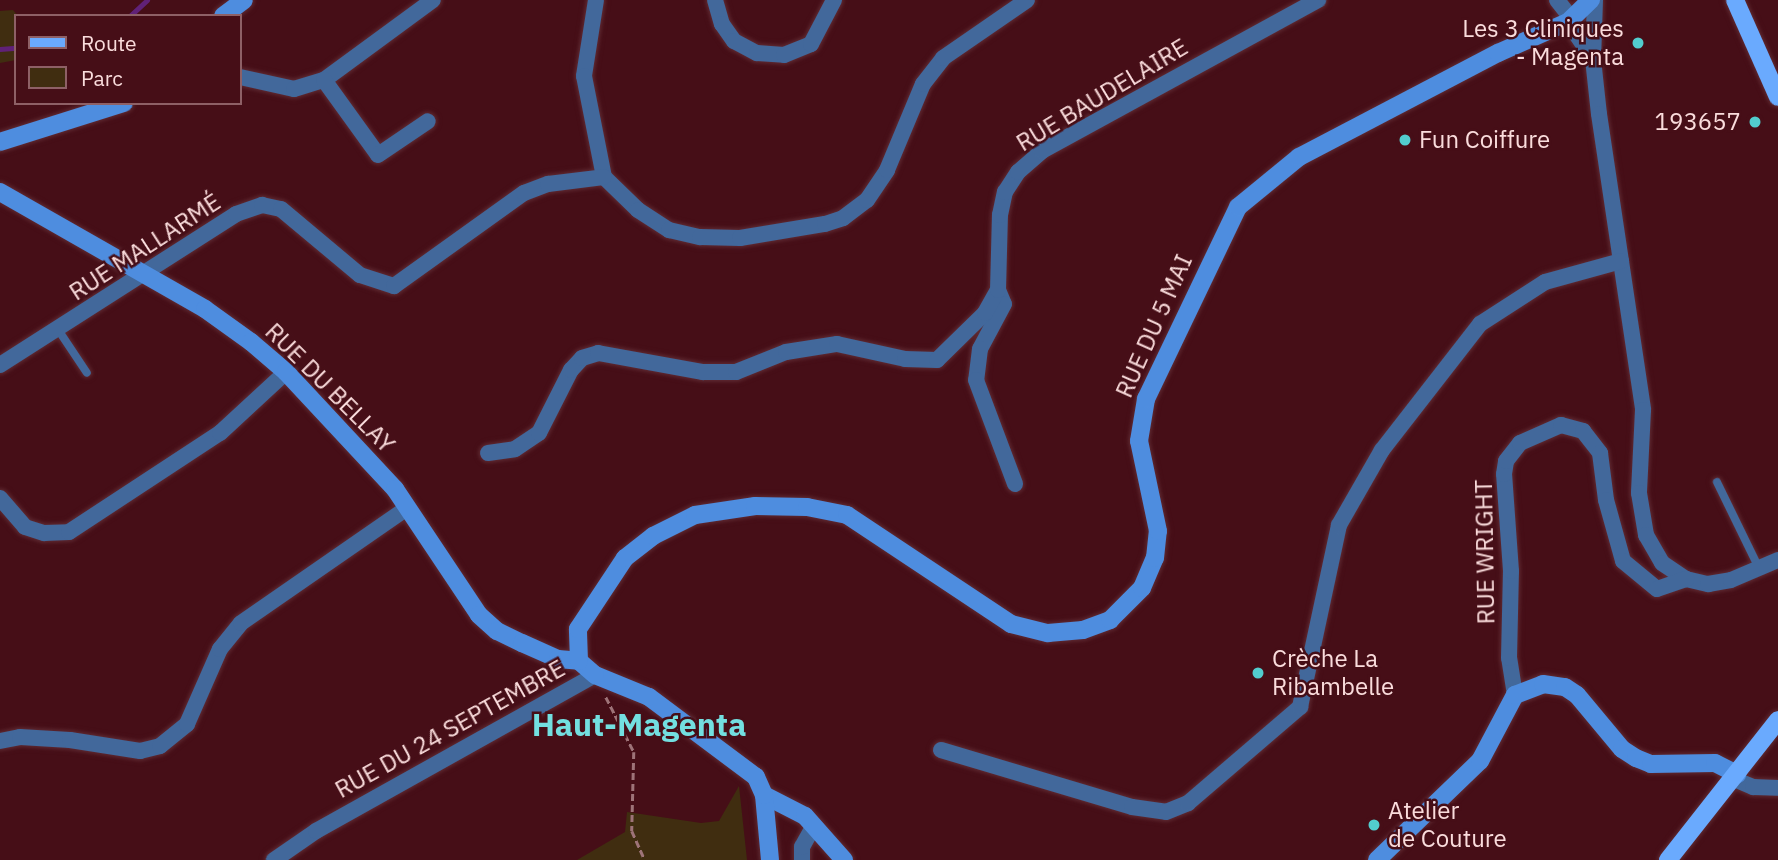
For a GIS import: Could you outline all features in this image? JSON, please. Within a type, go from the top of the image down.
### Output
[{"type":"main road","points":[[226,14],[244,0]]},
{"type":"main road","points":[[1572,18],[1593,0]]},
{"type":"main road","points":[[1741,3],[1778,97]]},
{"type":"main road","name":"RUE DU 5 MAI","points":[[579,662],[576,636],[583,617],[615,569],[637,547],[695,515],[745,507],[807,507],[847,515],[1011,624],[1048,633],[1083,630],[1110,620],[1142,588],[1155,558],[1158,531],[1139,441],[1146,398],[1238,206],[1299,157],[1498,53],[1572,18]]},
{"type":"main road","points":[[0,142],[118,105]]},
{"type":"main road","name":"RUE DU BELLAY","points":[[0,192],[224,321],[286,372],[383,475],[479,615],[497,631],[558,659],[579,662]]},
{"type":"main road","points":[[579,662],[595,675]]},
{"type":"main road","name":"RUE DU 24 SEPTEMBRE","points":[[595,675],[649,697],[756,777],[764,795],[792,806],[814,825],[844,860]]},
{"type":"main road","points":[[1377,860],[1480,761],[1515,695],[1543,684],[1564,687],[1587,704],[1622,750],[1636,758],[1651,764],[1715,763],[1735,776]]},
{"type":"main road","points":[[1668,860],[1778,720]]},
{"type":"main road","points":[[764,795],[770,860]]},
{"type":"street","points":[[242,77],[294,89],[324,80],[433,0]]},
{"type":"street","points":[[596,0],[584,76],[604,177],[638,210],[670,230],[700,237],[783,233],[843,218],[866,200],[887,170],[923,85],[943,58],[1027,0]]},
{"type":"street","points":[[715,0],[722,24],[734,41],[757,53],[784,55],[811,44],[834,0]]},
{"type":"street","name":"RUE BAUDELAIRE","points":[[1015,484],[976,380],[980,349],[1004,304],[998,290],[1000,215],[1004,192],[1018,172],[1042,151],[1318,0]]},
{"type":"street","points":[[1557,0],[1572,18],[1593,59]]},
{"type":"street","points":[[1593,0],[1593,59],[1643,410],[1639,493],[1646,535],[1661,563],[1686,579],[1708,584],[1778,560]]},
{"type":"street","points":[[1572,18],[1595,33]]},
{"type":"street","points":[[324,80],[378,155],[428,121]]},
{"type":"street","name":"RUE MALLARMÉ","points":[[0,365],[59,331],[236,214],[262,205],[281,209],[360,275],[394,286],[524,193],[548,184],[604,177]]},
{"type":"street","points":[[941,750],[1132,807],[1167,811],[1188,803],[1300,707],[1339,525],[1382,450],[1480,324],[1545,282],[1621,261]]},
{"type":"street","points":[[488,453],[515,449],[539,433],[571,370],[582,358],[598,353],[703,372],[736,372],[786,352],[837,344],[905,359],[937,360],[985,313],[998,290]]},
{"type":"street","points":[[0,498],[25,527],[44,533],[69,532],[220,433],[286,372]]},
{"type":"street","name":"RUE WRIGHT","points":[[1515,695],[1509,658],[1511,571],[1504,474],[1506,461],[1520,443],[1561,425],[1583,431],[1600,453],[1605,500],[1623,561],[1657,589],[1686,579]]},
{"type":"street","points":[[0,741],[20,737],[70,740],[140,751],[160,747],[187,724],[220,649],[241,623],[407,508]]},
{"type":"street","name":"RUE DU 24 SEPTEMBRE","points":[[274,860],[316,831],[595,675]]},
{"type":"street","points":[[1735,776],[1753,787],[1778,788]]},
{"type":"street","points":[[802,860],[802,847],[814,825]]},
{"type":"lane","points":[[59,331],[87,373]]},
{"type":"lane","points":[[1717,482],[1759,568]]},
{"type":"path","points":[[595,675],[634,752],[632,831],[645,860]]},
{"type":"green space","points":[[13,10],[16,14],[14,14],[14,60],[0,63],[0,11]]},
{"type":"green space","points":[[739,786],[747,860],[577,860],[625,832],[627,812],[701,823],[719,821]]},
{"type":"waterway","points":[[132,14],[147,0]]},
{"type":"waterway","points":[[0,49],[14,48]]},
{"type":"place","name":"Les 3 Cliniques - Magenta","points":[[1638,43]]},
{"type":"place","name":"193657","points":[[1755,122]]},
{"type":"place","name":"Fun Coiffure","points":[[1405,140]]},
{"type":"place","name":"Crèche La Ribambelle","points":[[1258,673]]},
{"type":"place","name":"Atelier de Couture","points":[[1374,825]]},
{"type":"district","name":"Haut-Magenta","points":[[639,724]]}]
